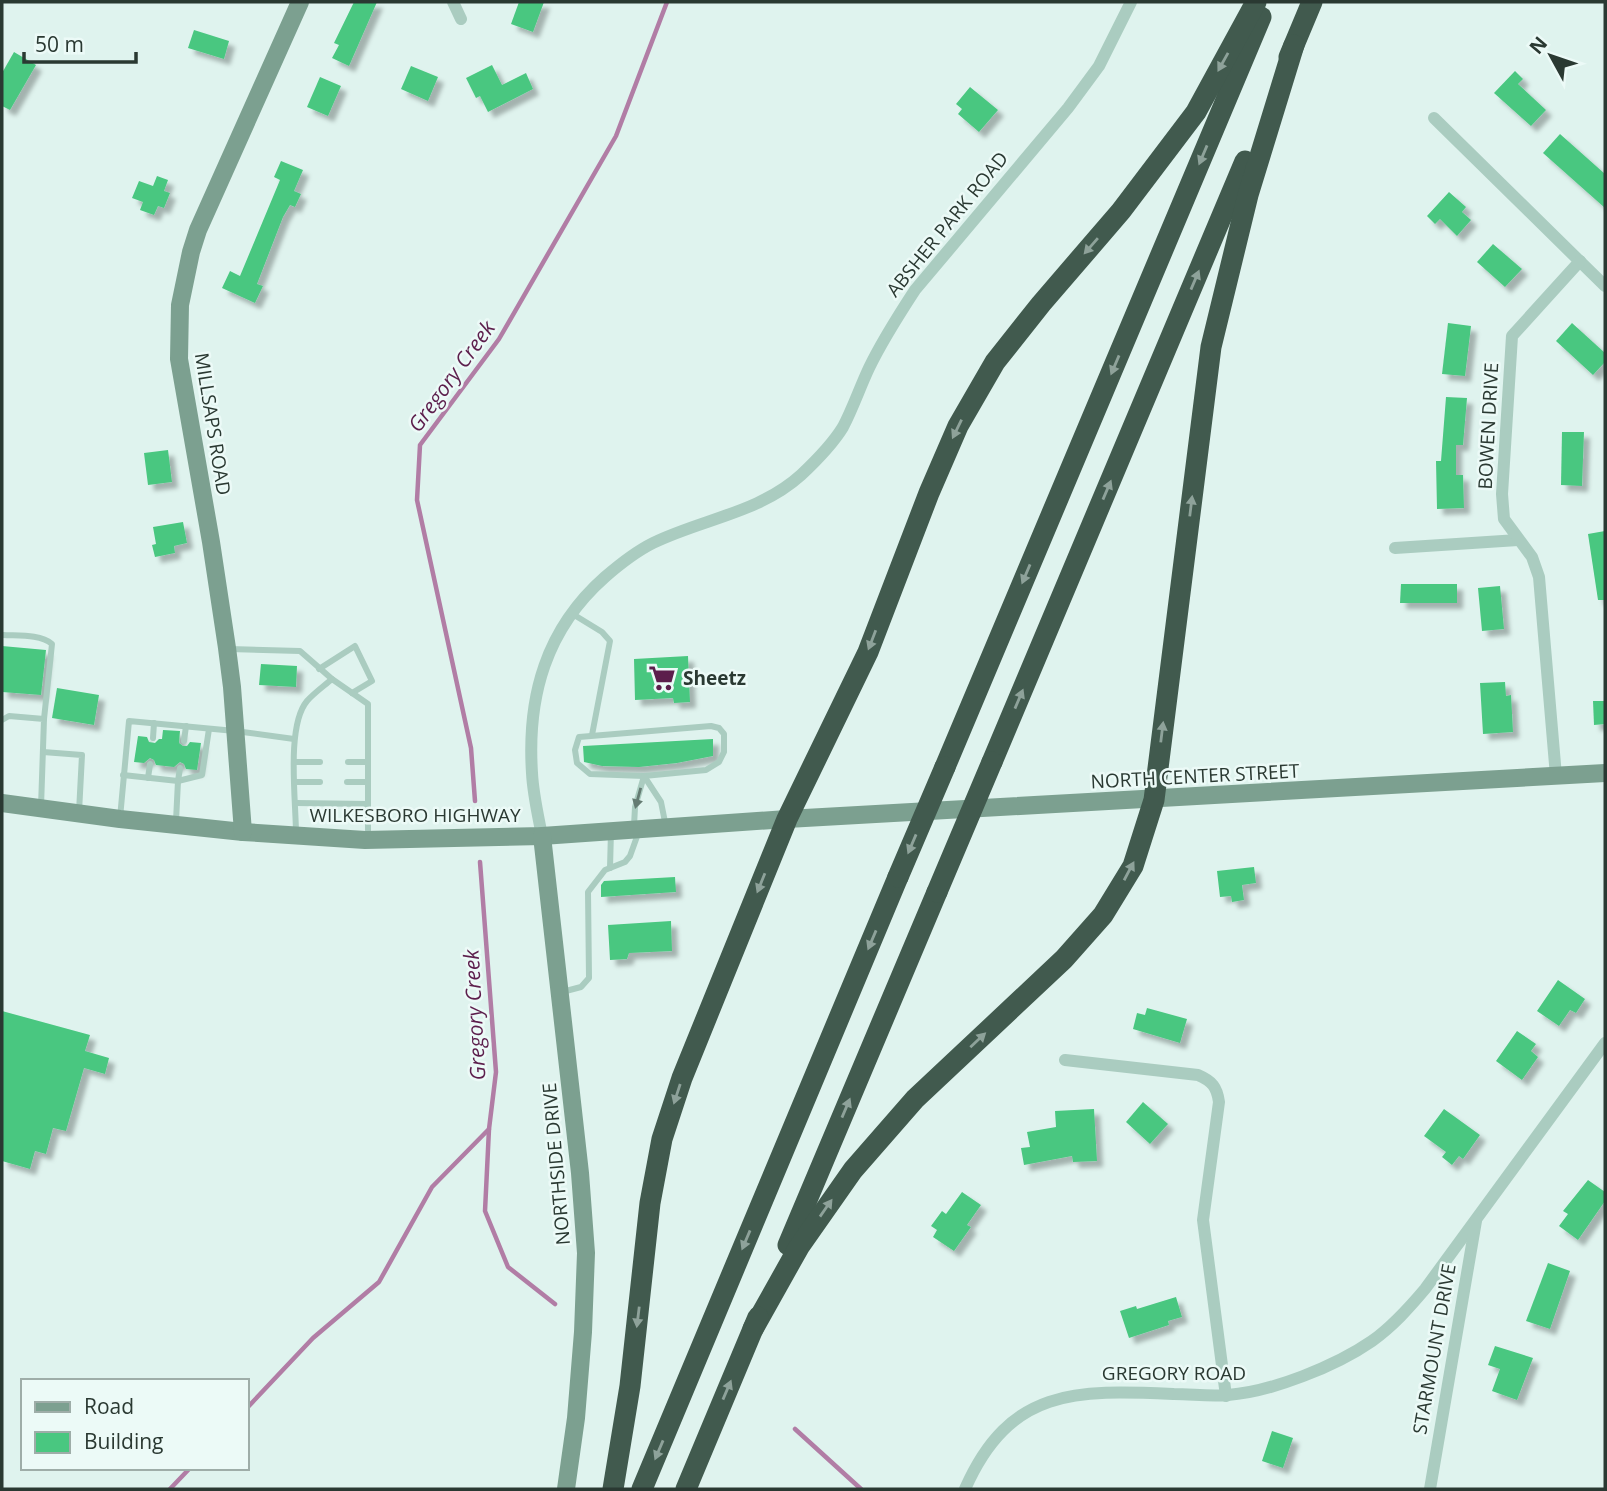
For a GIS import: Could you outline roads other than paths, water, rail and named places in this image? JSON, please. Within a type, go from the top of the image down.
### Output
[{"type":"highway","points":[[613,1489],[630,1386],[650,1203],[662,1139],[682,1077],[787,820],[868,652],[929,493],[958,426],[995,362],[1121,211],[1196,112],[1256,2]]},
{"type":"highway","points":[[642,1489],[1268,2]]},
{"type":"highway","points":[[686,1489],[1312,2]]},
{"type":"highway","points":[[753,1329],[799,1247],[853,1170],[915,1099],[1064,959],[1103,915],[1133,866],[1154,800],[1211,347],[1248,195],[1294,44]]},
{"type":"main road","name":"MILLSAPS ROAD","points":[[243,832],[227,649],[179,359],[180,305],[198,230],[300,2]]},
{"type":"main road","name":"NORTH CENTER STREET","points":[[787,820],[1605,773]]},
{"type":"main road","name":"WILKESBORO HIGHWAY","points":[[2,803],[243,832],[368,840],[542,836],[787,820]]},
{"type":"main road","name":"NORTHSIDE DRIVE","points":[[542,836],[580,1173],[586,1252],[578,1394],[566,1489]]},
{"type":"street","points":[[453,2],[461,19]]},
{"type":"street","name":"ABSHER PARK ROAD","points":[[542,836],[531,774],[538,681],[550,649],[571,613],[589,592],[622,562],[653,543],[772,498],[799,477],[825,451],[843,426],[869,367],[908,300],[1068,108],[1099,66],[1131,2]]},
{"type":"street","points":[[1433,118],[1605,286]]},
{"type":"street","name":"BOWEN DRIVE","points":[[1556,776],[1539,577],[1532,557],[1504,519],[1502,494],[1512,336],[1580,261]]},
{"type":"street","points":[[1395,548],[1518,540]]},
{"type":"street","name":"GREGORY ROAD","points":[[965,1489],[995,1438],[1026,1412],[1064,1396],[1105,1391],[1226,1395],[1256,1391],[1337,1360],[1371,1342],[1400,1318],[1425,1289],[1605,1043]]},
{"type":"street","points":[[1065,1060],[1198,1075],[1209,1080],[1217,1090],[1219,1102],[1203,1220],[1226,1395]]},
{"type":"street","name":"STARMOUNT DRIVE","points":[[1430,1489],[1476,1216]]},
{"type":"lane","points":[[571,613],[602,632],[610,641],[592,735]]},
{"type":"lane","points":[[3,635],[35,637],[49,640],[52,644],[44,719],[41,808]]},
{"type":"lane","points":[[319,669],[355,646],[372,681],[352,694]]},
{"type":"lane","points":[[227,649],[300,651],[319,669],[368,704],[368,840]]},
{"type":"lane","points":[[296,835],[294,762],[297,718],[306,701],[332,679]]},
{"type":"lane","points":[[2,720],[9,716],[44,719]]},
{"type":"lane","points":[[120,819],[129,721],[295,739]]},
{"type":"lane","points":[[153,738],[154,723]]},
{"type":"lane","points":[[184,741],[186,726]]},
{"type":"lane","points":[[711,726],[719,728],[724,734],[724,752],[719,762],[706,770],[645,776],[590,774],[577,763],[575,750],[579,737],[711,726]]},
{"type":"lane","points":[[123,775],[178,782],[202,775],[209,729]]},
{"type":"lane","points":[[43,752],[82,755],[79,813]]},
{"type":"lane","points":[[294,762],[320,762]]},
{"type":"lane","points":[[348,762],[368,762]]},
{"type":"lane","points":[[148,778],[150,764]]},
{"type":"lane","points":[[176,825],[180,768]]},
{"type":"lane","points":[[645,776],[661,802],[667,829]]},
{"type":"lane","points":[[560,992],[581,987],[589,978],[588,892],[599,876],[631,856],[637,830],[635,807],[645,776]]},
{"type":"lane","points":[[295,782],[320,782]]},
{"type":"lane","points":[[347,782],[368,782]]},
{"type":"lane","points":[[296,803],[368,804]]},
{"type":"lane","points":[[610,868],[611,831]]},
{"type":"waterway","name":"Gregory Creek","points":[[475,801],[471,748],[417,500],[420,445],[499,339],[616,136],[667,2]]},
{"type":"waterway","name":"Gregory Creek","points":[[248,1407],[313,1338],[379,1282],[432,1187],[489,1129],[496,1072],[480,862]]},
{"type":"waterway","points":[[489,1129],[485,1211],[508,1267],[555,1304]]},
{"type":"waterway","points":[[795,1429],[861,1489]]},
{"type":"waterway","name":"Gregory Creek","points":[[170,1489],[188,1470]]},
{"type":"place","name":"Sheetz","points":[[662,678]]}]
